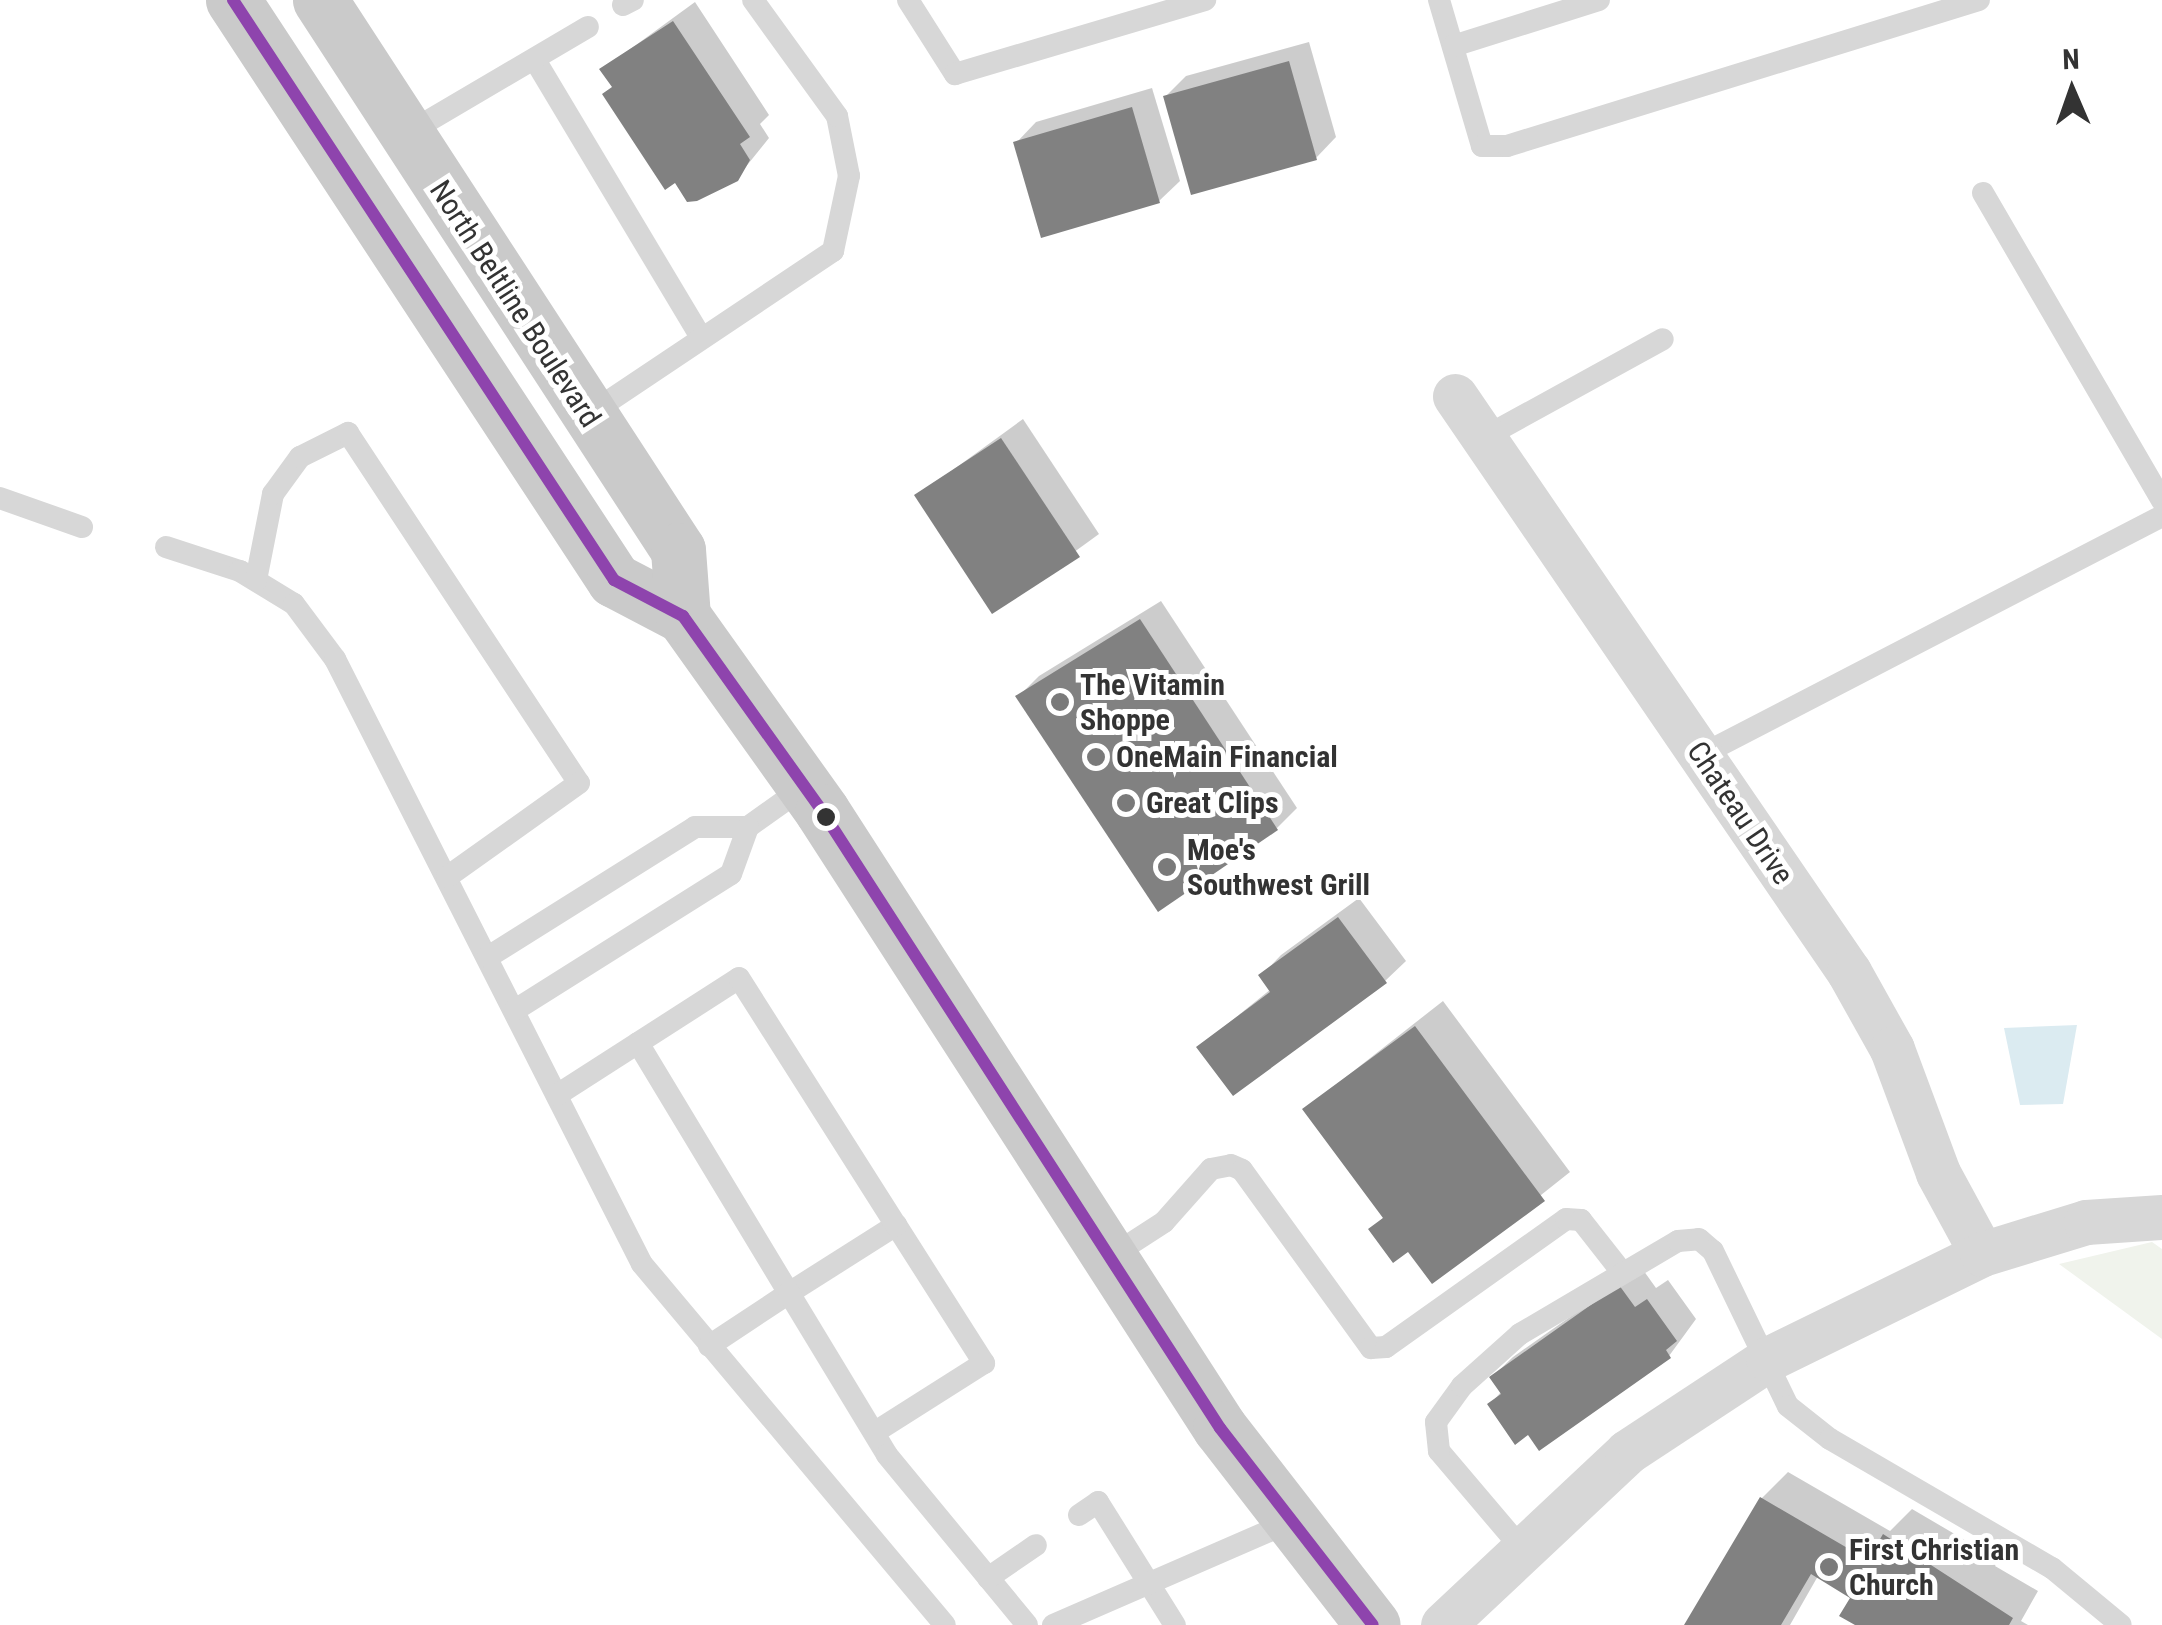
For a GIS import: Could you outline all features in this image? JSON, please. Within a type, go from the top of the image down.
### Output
[{"type":"main road","points":[[233,0],[614,580],[683,616],[804,788],[1220,1428],[1373,1625]]},
{"type":"main road","name":"North Beltline Boulevard","points":[[320,0],[586,417],[678,550],[683,616]]},
{"type":"street","name":"Chateau Drive","points":[[1455,396],[1858,988],[1892,1049],[1938,1173],[1982,1254]]},
{"type":"street","points":[[1443,1625],[1627,1452],[1768,1359],[1982,1254],[2086,1222],[2162,1217]]},
{"type":"lane","points":[[586,417],[832,251],[849,176],[837,116],[753,0]]},
{"type":"lane","points":[[908,0],[956,74],[1205,0]]},
{"type":"lane","points":[[1439,0],[1482,146],[1507,146],[1978,0]]},
{"type":"lane","points":[[1453,46],[1599,0]]},
{"type":"lane","points":[[406,134],[588,27]]},
{"type":"lane","points":[[535,60],[701,337]]},
{"type":"lane","points":[[1982,194],[2162,501]]},
{"type":"lane","points":[[1483,438],[1663,339]]},
{"type":"lane","points":[[256,580],[272,494],[300,457],[348,433],[578,783],[447,878]]},
{"type":"lane","points":[[0,498],[82,527]]},
{"type":"lane","points":[[1700,756],[2162,516]]},
{"type":"lane","points":[[166,547],[256,580],[294,604],[335,659],[642,1264],[945,1625]]},
{"type":"lane","points":[[488,957],[695,827],[748,827],[804,788]]},
{"type":"lane","points":[[515,1010],[731,874],[748,827]]},
{"type":"lane","points":[[557,1095],[739,978],[984,1363],[877,1431]]},
{"type":"lane","points":[[638,1043],[877,1431],[888,1455],[1026,1625]]},
{"type":"lane","points":[[1110,1257],[1164,1222],[1211,1169],[1231,1165],[1242,1170],[1371,1348],[1386,1346],[1566,1219],[1581,1220],[1621,1271]]},
{"type":"lane","points":[[709,1346],[896,1225]]},
{"type":"lane","points":[[1522,1550],[1439,1452],[1436,1422],[1462,1386],[1520,1334],[1621,1271],[1678,1241],[1699,1238],[1713,1251],[1788,1406],[1830,1439],[2052,1568],[2121,1625]]},
{"type":"lane","points":[[1079,1515],[1098,1502],[1175,1625]]},
{"type":"lane","points":[[1053,1625],[1105,1598],[1148,1586],[1292,1521]]},
{"type":"lane","points":[[988,1578],[1036,1545]]},
{"type":"shaded area","points":[[2077,1025],[2063,1104],[2020,1105],[2004,1028]]},
{"type":"shaded area","points":[[2152,1242],[2162,1249],[2162,1339],[2059,1264]]},
{"type":"building","points":[[673,21],[750,137],[740,144],[750,160],[738,181],[697,201],[687,202],[675,183],[665,190],[602,94],[612,87],[599,69]]},
{"type":"building","points":[[1289,61],[1317,160],[1191,195],[1163,96]]},
{"type":"building","points":[[1132,107],[1160,203],[1041,238],[1013,142]]},
{"type":"building","points":[[1001,438],[1080,557],[992,614],[914,495]]},
{"type":"building","points":[[1140,619],[1278,830],[1158,912],[1015,696]]},
{"type":"building","points":[[1338,917],[1387,983],[1233,1096],[1196,1047],[1270,992],[1258,975]]},
{"type":"building","points":[[1415,1026],[1545,1201],[1432,1284],[1408,1252],[1393,1263],[1368,1229],[1383,1218],[1302,1109]]},
{"type":"building","points":[[1619,1285],[1635,1307],[1647,1299],[1677,1341],[1666,1350],[1671,1358],[1539,1451],[1528,1435],[1515,1445],[1487,1404],[1501,1394],[1489,1377]]},
{"type":"building","name":"First Christian Church","points":[[1760,1497],[1868,1560],[1883,1534],[2013,1618],[2009,1625],[1855,1625],[1839,1616],[1850,1598],[1811,1574],[1781,1625],[1684,1625]]},
{"type":"transit line","points":[[233,0],[614,580],[683,616],[822,811],[1220,1428],[1373,1625]]},
{"type":"place","name":"The Vitamin Shoppe","points":[[1060,702]]},
{"type":"place","name":"OneMain Financial","points":[[1096,757]]},
{"type":"place","name":"Great Clips","points":[[1126,803]]},
{"type":"place","name":"Moe's Southwest Grill","points":[[1167,867]]},
{"type":"place","name":"First Christian Church","points":[[1829,1567]]}]
